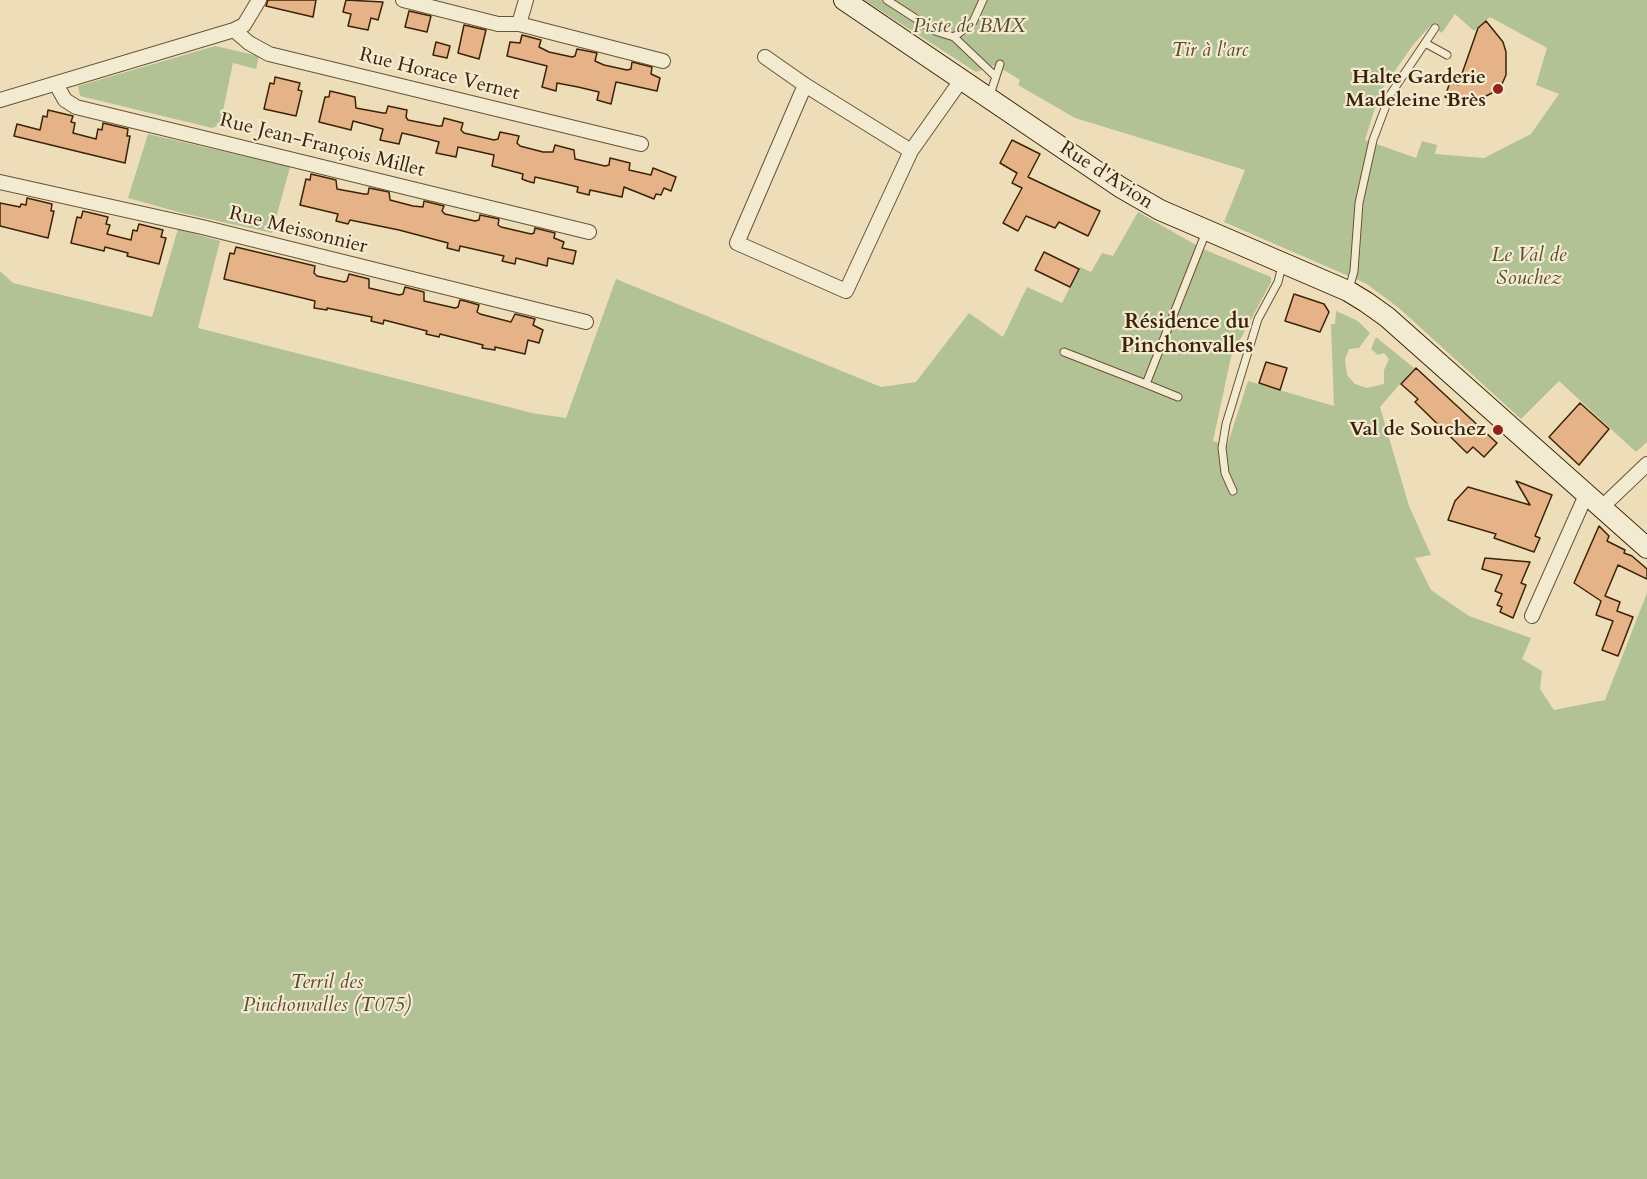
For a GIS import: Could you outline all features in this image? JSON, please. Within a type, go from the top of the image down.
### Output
[{"type":"street","points":[[3,96],[56,84],[234,30],[244,25],[259,0]]},
{"type":"street","points":[[403,0],[498,24],[519,24],[663,61]]},
{"type":"street","points":[[519,24],[526,0]]},
{"type":"street","name":"Rue d'Avion","points":[[844,0],[1120,187],[1160,210],[1206,231],[1348,291],[1387,316],[1593,501]]},
{"type":"street","name":"Rue Horace Vernet","points":[[234,30],[249,43],[269,54],[641,144]]},
{"type":"street","points":[[765,57],[805,85],[911,151]]},
{"type":"street","points":[[805,85],[737,243],[846,291],[911,151],[962,79]]},
{"type":"street","name":"Rue Jean-François Millet","points":[[56,84],[65,100],[76,107],[589,232]]},
{"type":"street","name":"Rue Meissonnier","points":[[0,182],[201,227],[586,322]]},
{"type":"street","points":[[1532,616],[1593,501],[1647,464]]},
{"type":"street","points":[[1593,501],[1647,548]]},
{"type":"lane","points":[[887,0],[935,31],[954,37],[995,76]]},
{"type":"lane","points":[[954,37],[973,22],[983,0]]},
{"type":"lane","points":[[1348,291],[1354,271],[1359,203],[1373,140],[1390,95],[1435,28]]},
{"type":"lane","points":[[1425,43],[1447,55]]},
{"type":"lane","points":[[989,98],[1000,64]]},
{"type":"lane","points":[[1146,384],[1206,231]]},
{"type":"lane","points":[[1233,491],[1225,473],[1222,448],[1226,424],[1258,319],[1278,282],[1282,264]]},
{"type":"lane","points":[[1064,352],[1178,397]]},
{"type":"green space","name":"Le Val de Souchez","points":[[864,0],[1647,0],[1647,442],[1636,452],[1559,381],[1521,419],[1400,309],[1367,284],[1224,222],[1245,170],[1075,118],[1018,85],[1020,80],[996,65],[976,72]],"holes":[[[1455,14],[1474,31],[1490,17],[1547,48],[1536,85],[1559,94],[1531,134],[1484,158],[1435,154],[1437,145],[1422,141],[1416,158],[1365,140],[1380,92],[1413,45],[1431,25],[1442,33]]]},
{"type":"green space","points":[[215,46],[259,56],[256,69],[233,63],[220,125],[212,128],[80,96],[78,86]]},
{"type":"green space","points":[[148,134],[290,167],[272,233],[182,213],[128,198]]},
{"type":"green space","name":"Terril des Pinchonvalles (T075)","points":[[1138,212],[1203,249],[1271,277],[1271,282],[1231,357],[1213,441],[1227,446],[1248,381],[1334,406],[1331,324],[1335,324],[1336,311],[1358,321],[1370,333],[1359,348],[1349,349],[1345,359],[1347,375],[1355,384],[1367,388],[1384,384],[1384,370],[1389,359],[1384,353],[1378,355],[1371,349],[1376,337],[1414,368],[1380,407],[1409,506],[1431,555],[1415,558],[1431,590],[1469,616],[1531,638],[1522,659],[1542,671],[1540,689],[1554,710],[1605,700],[1647,593],[1647,1179],[0,1179],[0,271],[13,283],[152,317],[178,229],[220,241],[198,328],[532,413],[566,418],[616,279],[881,387],[916,382],[969,313],[1003,337],[1027,287],[1062,303],[1080,267],[1091,272],[1102,253],[1113,256]]},
{"type":"building","points":[[268,0],[316,0],[313,17],[266,6]]},
{"type":"building","points":[[346,0],[383,2],[378,20],[371,18],[368,30],[348,26],[351,14],[343,12]]},
{"type":"building","points":[[409,11],[431,16],[427,32],[405,27]]},
{"type":"building","points":[[1486,21],[1503,42],[1506,52],[1506,75],[1502,84],[1494,92],[1476,101],[1465,102],[1445,97],[1450,82],[1458,85],[1478,28]]},
{"type":"building","points":[[464,25],[486,30],[479,59],[458,53]]},
{"type":"building","points":[[522,35],[541,40],[539,47],[549,52],[572,57],[575,56],[577,49],[597,53],[595,61],[604,65],[627,70],[631,69],[632,62],[652,67],[651,74],[660,78],[657,91],[616,82],[611,104],[597,100],[599,92],[557,83],[556,91],[542,87],[547,66],[507,56],[510,42],[520,43]]},
{"type":"building","points":[[436,42],[450,46],[447,58],[433,55]]},
{"type":"building","points":[[275,77],[300,83],[298,90],[302,91],[296,116],[264,109],[270,83],[274,84]]},
{"type":"building","points":[[330,91],[355,97],[356,108],[383,113],[386,113],[388,106],[407,110],[408,120],[442,126],[444,118],[463,123],[461,130],[464,133],[494,140],[498,139],[500,132],[519,136],[517,143],[520,146],[543,152],[553,152],[555,145],[574,150],[575,159],[605,166],[609,165],[610,158],[630,163],[629,170],[651,175],[653,168],[676,177],[671,191],[664,188],[661,195],[656,194],[654,199],[624,187],[622,197],[590,190],[589,195],[577,192],[578,187],[535,177],[534,183],[522,179],[523,174],[492,166],[494,155],[458,147],[456,157],[436,153],[439,142],[428,139],[402,133],[399,144],[380,140],[383,129],[353,121],[351,130],[319,122],[325,97],[329,97]]},
{"type":"building","points":[[48,110],[73,116],[71,122],[75,123],[73,133],[96,139],[98,129],[102,130],[103,123],[128,129],[127,136],[130,136],[125,163],[14,136],[17,124],[40,130],[43,116],[47,117]]},
{"type":"building","points":[[1012,140],[1040,154],[1028,177],[1100,211],[1088,236],[1059,222],[1055,228],[1026,216],[1018,231],[1003,223],[1022,188],[1012,183],[1017,173],[1000,163]]},
{"type":"building","points":[[311,174],[336,180],[337,189],[364,194],[368,194],[369,188],[389,192],[390,200],[413,206],[423,207],[424,201],[444,206],[442,211],[445,214],[475,221],[479,220],[480,215],[499,219],[498,225],[501,227],[531,234],[534,233],[535,228],[555,233],[554,238],[564,242],[562,248],[576,251],[573,264],[548,258],[547,266],[516,258],[515,264],[502,261],[504,256],[460,246],[459,251],[447,248],[448,243],[399,230],[350,220],[348,224],[336,221],[338,214],[300,205],[306,179],[310,180]]},
{"type":"building","points":[[27,198],[52,204],[51,211],[54,211],[48,238],[0,226],[0,203],[20,207],[21,204],[26,205]]},
{"type":"building","points":[[83,211],[108,217],[106,224],[110,225],[107,234],[131,240],[133,230],[137,231],[139,224],[163,230],[161,237],[166,238],[159,264],[127,256],[128,253],[105,247],[104,251],[71,243],[77,217],[81,218]]},
{"type":"building","points":[[236,247],[315,266],[314,273],[317,276],[344,282],[347,281],[349,274],[369,279],[369,288],[399,295],[403,294],[405,287],[424,292],[424,301],[455,308],[458,307],[460,300],[465,301],[479,305],[477,312],[480,314],[511,322],[515,314],[535,319],[533,325],[543,330],[539,343],[528,340],[525,354],[495,347],[495,350],[482,348],[483,345],[440,334],[439,337],[426,334],[427,331],[384,320],[383,324],[371,321],[372,317],[327,308],[327,310],[314,308],[315,301],[224,279],[230,253],[234,254]]},
{"type":"building","points":[[1044,252],[1079,269],[1070,287],[1035,270]]},
{"type":"building","points":[[1294,294],[1324,304],[1329,312],[1320,332],[1285,321]]},
{"type":"building","points":[[1266,362],[1287,368],[1280,390],[1259,383]]},
{"type":"building","points":[[1416,368],[1497,443],[1484,457],[1473,447],[1467,453],[1415,402],[1418,399],[1401,384]]},
{"type":"building","points":[[1580,403],[1609,429],[1579,465],[1549,437]]},
{"type":"building","points":[[1516,481],[1552,495],[1535,536],[1540,538],[1534,552],[1494,538],[1496,534],[1448,520],[1455,501],[1468,487],[1530,505]]},
{"type":"building","points":[[1599,526],[1609,536],[1607,541],[1625,550],[1624,553],[1632,556],[1647,569],[1647,579],[1618,565],[1605,596],[1620,602],[1617,611],[1633,617],[1618,656],[1602,650],[1613,621],[1596,615],[1601,601],[1574,583]]},
{"type":"building","points":[[1485,558],[1530,562],[1521,583],[1526,585],[1513,618],[1500,612],[1502,607],[1497,605],[1502,594],[1495,591],[1502,575],[1482,569]]},
{"type":"place","name":"Halte Garderie Madeleine Brès","points":[[1498,89]]},
{"type":"place","name":"Val de Souchez","points":[[1498,430]]},
{"type":"district","name":"Résidence du Pinchonvalles","points":[[1187,335]]},
{"type":"park label","name":"Piste de BMX","points":[[969,27]]},
{"type":"park label","name":"Tir à l'arc","points":[[1210,51]]}]
